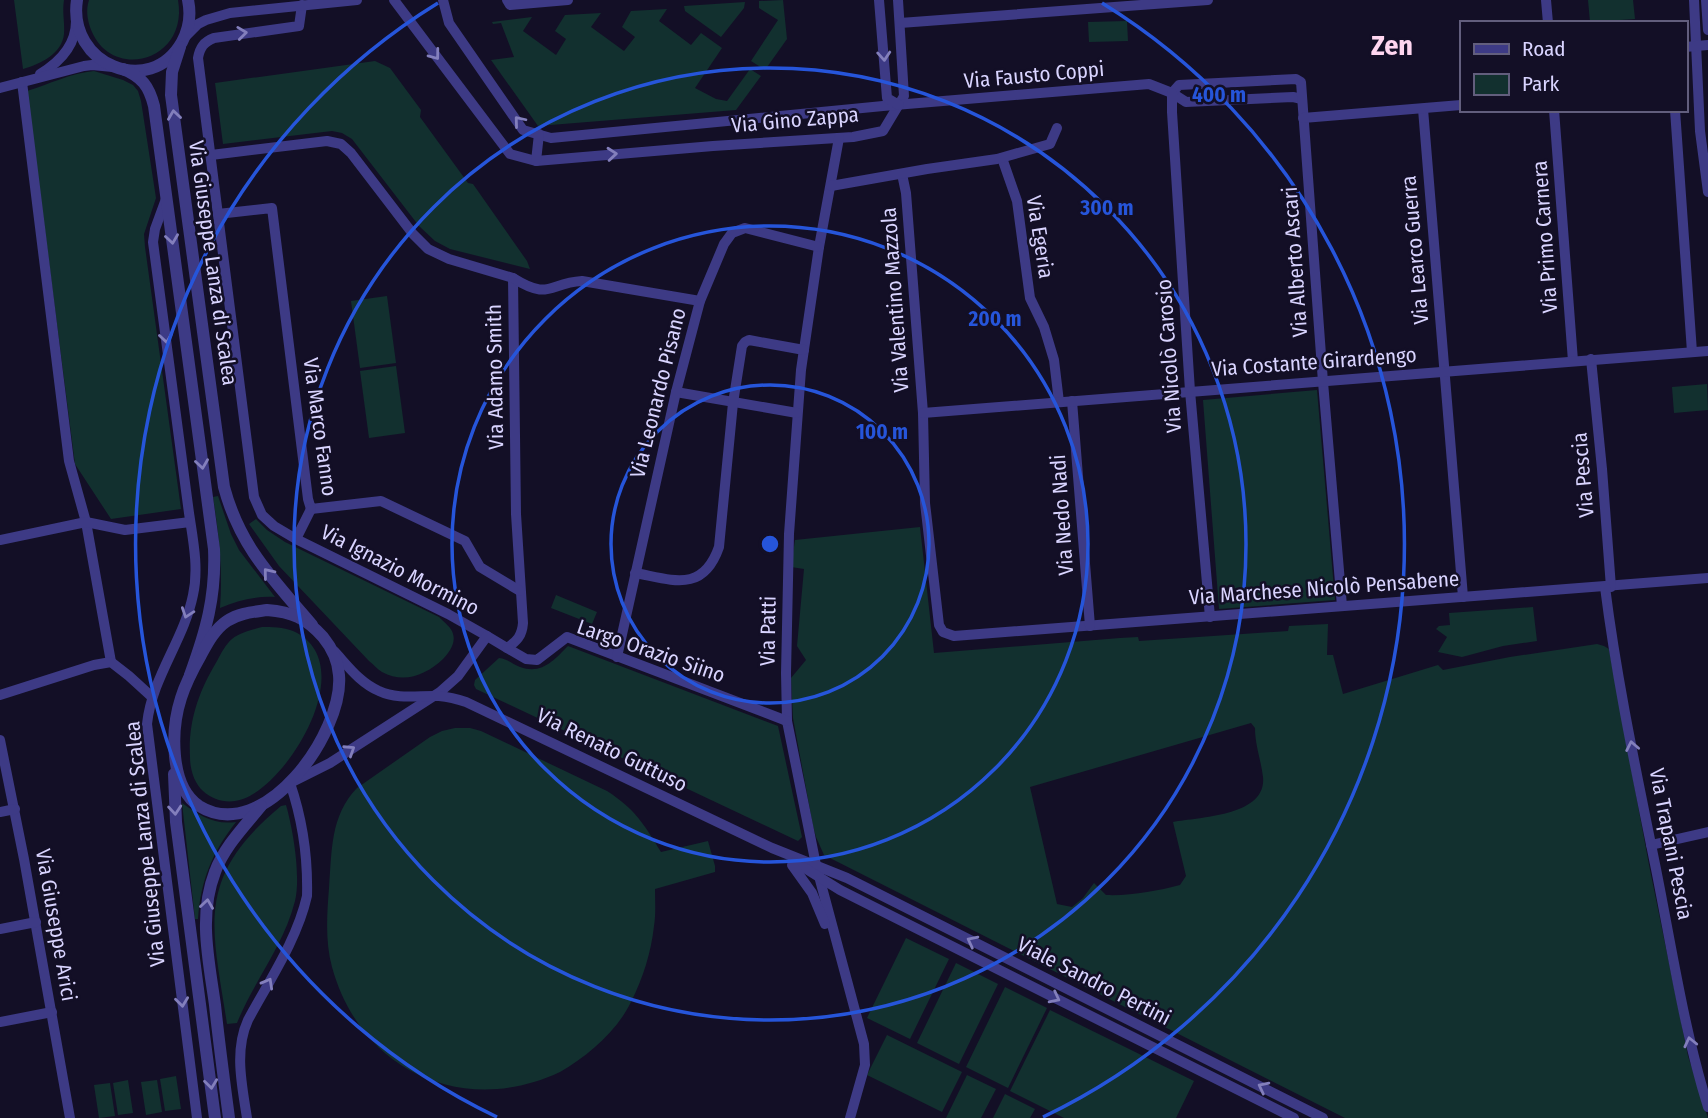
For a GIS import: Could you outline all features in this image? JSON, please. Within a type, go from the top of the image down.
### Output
[{"type":"street","points":[[23,82],[45,71],[66,52],[75,34],[77,0]]},
{"type":"street","name":"Via Giuseppe Lanza di Scalea","points":[[188,0],[190,20],[172,72],[171,95],[224,487],[234,516],[253,555],[312,625]]},
{"type":"street","points":[[0,88],[83,66],[144,69],[161,64],[173,55],[198,23],[217,16],[357,0]]},
{"type":"street","name":"Via Gino Zappa","points":[[394,0],[510,154],[536,161],[853,137],[883,131],[899,105]]},
{"type":"street","points":[[443,0],[449,23],[523,130],[539,134],[536,161]]},
{"type":"street","points":[[507,0],[510,5],[568,0]]},
{"type":"street","points":[[879,0],[887,98],[899,105],[904,96],[898,0]]},
{"type":"street","points":[[900,23],[1208,0]]},
{"type":"street","points":[[1546,0],[1548,21]]},
{"type":"street","points":[[1693,0],[1690,46],[1708,192]]},
{"type":"street","points":[[1690,32],[1708,30],[1706,0]]},
{"type":"street","name":"Via Giuseppe Lanza di Scalea","points":[[296,539],[262,515],[254,497],[198,58],[205,42],[214,38],[299,26],[302,5]]},
{"type":"street","name":"Via Giuseppe Lanza di Scalea","points":[[76,17],[89,49],[104,62],[140,77],[152,99],[214,549],[212,601],[190,675]]},
{"type":"street","points":[[1690,46],[1708,45]]},
{"type":"street","name":"Via Alberto Ascari","points":[[1172,93],[1179,85],[1296,79],[1301,82],[1342,606]]},
{"type":"street","points":[[23,82],[66,442],[86,522],[111,662],[152,697]]},
{"type":"street","name":"Via Fausto Coppi","points":[[899,105],[1149,85],[1172,93],[1186,102],[1293,97],[1302,99]]},
{"type":"street","name":"Via Nicolò Carosio","points":[[1172,93],[1191,391],[1210,617]]},
{"type":"street","name":"Via Gino Zappa","points":[[539,134],[551,138],[899,105]]},
{"type":"street","points":[[1303,118],[1460,105]]},
{"type":"street","name":"Via Learco Guerra","points":[[1423,109],[1463,597]]},
{"type":"street","name":"Via Primo Carnera","points":[[1554,112],[1573,361]]},
{"type":"street","points":[[1675,112],[1692,352]]},
{"type":"street","points":[[831,186],[1002,158],[1050,144],[1057,128]]},
{"type":"street","name":"Via Patti","points":[[839,138],[819,247],[797,413],[789,534],[786,673],[787,721],[816,865],[866,1054],[850,1118]]},
{"type":"street","name":"Via Adamo Smith","points":[[211,155],[327,141],[341,144],[351,153],[413,234],[428,248],[449,259],[513,278],[516,514],[523,623],[517,641],[507,648]]},
{"type":"street","name":"Via Egeria","points":[[1002,158],[1017,201],[1030,298],[1044,327],[1054,360],[1059,402]]},
{"type":"street","name":"Via Valentino Mazzola","points":[[902,174],[906,193],[923,412],[925,503],[939,625],[943,632]]},
{"type":"street","name":"Via Giuseppe Lanza di Scalea","points":[[166,200],[153,242],[195,558],[193,595],[183,626],[152,697],[148,736],[197,1118]]},
{"type":"street","name":"Via Marco Fanno","points":[[218,214],[272,208],[311,509],[381,500],[465,541],[480,567],[520,591]]},
{"type":"street","name":"Via Leonardo Pisano","points":[[617,657],[676,392],[700,301],[727,237],[738,229],[745,228],[819,247]]},
{"type":"street","points":[[513,278],[529,288],[541,291],[582,281],[700,301]]},
{"type":"street","points":[[635,573],[681,582],[706,571],[719,547],[733,402],[742,346],[751,340],[804,349]]},
{"type":"street","name":"Via Costante Girardengo","points":[[923,412],[1708,351]]},
{"type":"street","name":"Via Pescia","points":[[1591,359],[1602,469],[1608,587]]},
{"type":"street","points":[[676,392],[797,413]]},
{"type":"street","name":"Via Nedo Nadi","points":[[1072,401],[1090,626]]},
{"type":"street","points":[[296,539],[311,509]]},
{"type":"street","points":[[0,540],[86,522],[125,530],[190,522]]},
{"type":"street","name":"Via Ignazio Mormino","points":[[296,539],[425,602],[507,648]]},
{"type":"street","name":"Via Marchese Nicolò Pensabene","points":[[943,632],[954,636],[1708,578]]},
{"type":"street","name":"Via Trapani Pescia","points":[[1608,587],[1615,659],[1690,1041],[1708,1107]]},
{"type":"street","points":[[261,806],[227,815],[209,811],[194,802],[180,782],[174,742],[177,710],[190,675],[213,635],[236,616],[279,611],[292,614],[312,625],[336,657],[340,677],[328,725],[317,746],[290,783]]},
{"type":"street","points":[[229,1118],[206,946],[207,900],[215,870],[232,842],[261,806],[290,783],[330,762],[433,696],[458,676],[486,636]]},
{"type":"street","name":"Largo Orazio Siino","points":[[507,648],[526,659],[537,660],[567,637],[787,721]]},
{"type":"street","name":"Via Renato Guttuso","points":[[330,646],[358,677],[378,691],[387,695],[452,698],[480,708],[773,849],[816,865]]},
{"type":"street","points":[[0,695],[111,662]]},
{"type":"street","points":[[458,676],[455,687],[458,693],[480,708]]},
{"type":"street","name":"Via Giuseppe Arici","points":[[0,740],[36,922],[70,1118]]},
{"type":"street","name":"Via Giuseppe Lanza di Scalea","points":[[174,742],[176,822],[215,1118]]},
{"type":"street","points":[[247,1118],[240,1055],[242,1034],[294,933],[307,896],[302,831],[290,783]]},
{"type":"street","points":[[0,811],[15,809]]},
{"type":"street","points":[[1651,845],[1708,832]]},
{"type":"street","points":[[773,849],[796,869],[812,893],[850,993]]},
{"type":"street","name":"Via Renato Guttuso","points":[[773,849],[841,890]]},
{"type":"street","name":"Viale Sandro Pertini","points":[[816,865],[847,878],[1323,1118]]},
{"type":"street","name":"Viale Sandro Pertini","points":[[841,890],[1294,1118]]},
{"type":"street","points":[[0,929],[36,922]]},
{"type":"street","points":[[0,1022],[52,1012]]},
{"type":"street","points":[[226,1094],[243,1092]]},
{"type":"green space","points":[[14,0],[64,0],[64,34],[59,47],[43,61],[23,69]]},
{"type":"green space","points":[[89,0],[178,0],[178,21],[172,38],[160,51],[145,58],[129,59],[113,55],[100,44],[88,20]]},
{"type":"green space","points":[[783,0],[787,39],[765,70],[751,61],[778,20],[759,8],[759,1]]},
{"type":"green space","points":[[1588,0],[1633,0],[1635,19],[1590,21]]},
{"type":"green space","points":[[745,2],[744,8],[721,37],[685,11],[684,6]]},
{"type":"green space","points":[[667,9],[659,21],[691,45],[701,33],[722,48],[695,88],[716,99],[727,101],[750,69],[761,76],[736,110],[538,126],[491,60],[514,57],[501,23],[492,22],[532,17],[523,31],[556,55],[566,39],[555,31],[565,15],[601,13],[591,27],[624,51],[635,37],[622,27],[631,11]]},
{"type":"green space","points":[[1127,21],[1128,41],[1089,42],[1088,22]]},
{"type":"green space","points":[[375,61],[390,68],[421,110],[420,117],[468,183],[473,184],[530,269],[450,249],[435,241],[419,226],[352,139],[342,133],[332,131],[223,144],[215,83]]},
{"type":"green space","points":[[94,71],[133,85],[141,101],[156,198],[144,234],[145,247],[181,509],[111,519],[75,464],[27,91],[69,76]]},
{"type":"green space","points":[[387,296],[396,363],[360,368],[351,301]]},
{"type":"green space","points":[[396,366],[405,433],[369,438],[360,371]]},
{"type":"green space","points":[[1707,384],[1708,410],[1674,413],[1672,387]]},
{"type":"green space","points":[[1317,390],[1335,600],[1219,609],[1203,400]]},
{"type":"green space","points":[[218,496],[239,550],[275,597],[247,599],[220,608],[220,553],[213,497]]},
{"type":"green space","points":[[256,519],[285,542],[439,617],[454,637],[448,654],[429,669],[414,676],[390,676],[380,671],[279,566],[249,524]]},
{"type":"green space","points":[[920,527],[934,653],[1120,638],[1138,637],[1139,641],[1288,631],[1289,626],[1328,624],[1327,655],[1333,655],[1343,694],[1438,665],[1443,670],[1597,644],[1609,649],[1688,1056],[1708,1118],[1345,1118],[824,855],[813,826],[793,718],[791,678],[806,660],[797,646],[804,569],[791,567],[795,540]],"holes":[[[1251,723],[1255,728],[1263,777],[1261,790],[1254,800],[1230,812],[1173,822],[1186,876],[1180,885],[1144,893],[1106,895],[1094,883],[1072,907],[1057,904],[1030,787]]]},
{"type":"green space","points":[[556,595],[597,612],[592,624],[551,608]]},
{"type":"green space","points":[[1533,607],[1537,641],[1503,646],[1462,657],[1438,652],[1447,637],[1436,629],[1450,625],[1449,613]]},
{"type":"green space","points":[[262,627],[293,631],[313,646],[321,668],[320,693],[312,720],[298,747],[280,770],[261,788],[243,799],[222,801],[203,791],[193,776],[190,744],[193,719],[205,684],[226,646],[239,635]]},
{"type":"green space","points":[[568,646],[778,726],[802,837],[798,841],[476,689],[474,685],[475,680],[499,658],[528,669],[541,668]]},
{"type":"green space","points":[[455,728],[481,731],[607,791],[638,818],[661,852],[708,841],[715,866],[715,872],[655,889],[655,921],[646,965],[631,1002],[610,1033],[560,1072],[523,1085],[487,1089],[452,1086],[420,1075],[391,1058],[366,1033],[346,1003],[330,957],[327,918],[331,861],[337,822],[348,799],[357,788],[430,737]]},
{"type":"green space","points":[[182,803],[208,818],[221,822],[236,822],[209,867],[198,919],[195,919]]},
{"type":"green space","points":[[286,805],[297,866],[295,901],[284,933],[237,1023],[227,1024],[215,931],[216,905],[222,881],[234,857],[253,832],[281,806]]},
{"type":"green space","points":[[906,938],[949,959],[910,1039],[867,1018]]},
{"type":"green space","points":[[956,963],[998,984],[959,1064],[917,1043]]},
{"type":"green space","points":[[1005,987],[1047,1008],[1008,1088],[966,1067]]},
{"type":"green space","points":[[1050,1010],[1194,1081],[1176,1118],[1064,1118],[1010,1091]]},
{"type":"green space","points":[[887,1035],[962,1072],[942,1112],[867,1075]]},
{"type":"green space","points":[[967,1075],[996,1089],[981,1118],[946,1118]]},
{"type":"green space","points":[[176,1076],[181,1109],[165,1111],[160,1079]]},
{"type":"green space","points":[[128,1080],[133,1113],[118,1115],[113,1083]]},
{"type":"green space","points":[[157,1080],[162,1112],[146,1115],[141,1082]]},
{"type":"green space","points":[[110,1083],[115,1116],[99,1118],[94,1085]]},
{"type":"green space","points":[[1005,1094],[1035,1109],[1030,1118],[993,1118]]},
{"type":"district","name":"Zen","points":[[1392,45]]}]
